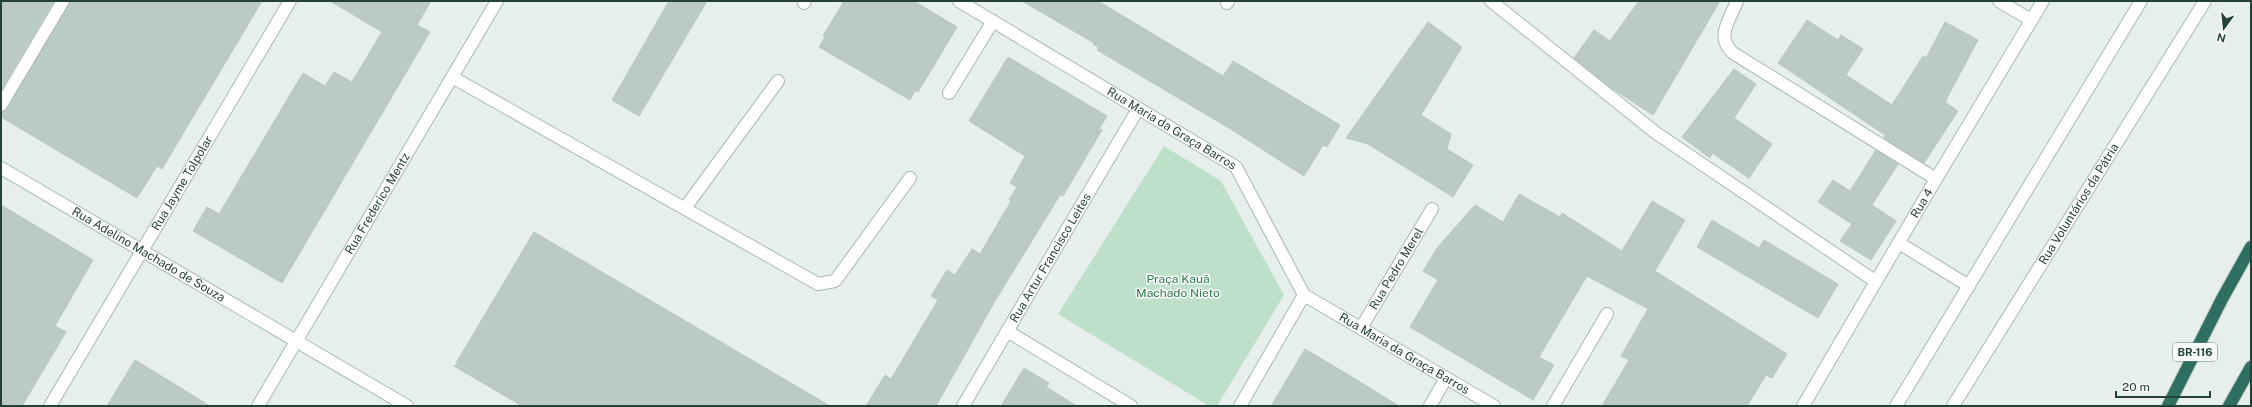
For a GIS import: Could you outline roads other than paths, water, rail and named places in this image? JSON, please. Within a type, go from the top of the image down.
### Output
[{"type":"highway","name":"BR-116","points":[[2168,406],[2222,299],[2251,247]]},
{"type":"highway","points":[[2229,406],[2251,367]]},
{"type":"street","points":[[1,105],[63,1]]},
{"type":"street","name":"Rua Jayme Tolpolar","points":[[50,406],[290,1]]},
{"type":"street","name":"Rua Frederico Mentz","points":[[258,406],[497,1]]},
{"type":"street","name":"Rua Maria da Graça Barros","points":[[959,1],[1236,167],[1304,295],[1494,406]]},
{"type":"street","points":[[1491,1],[1656,133],[1875,281]]},
{"type":"street","points":[[1737,1],[1723,36],[1725,46],[1733,53],[1936,179]]},
{"type":"street","points":[[1999,1],[2031,20]]},
{"type":"street","name":"Rua 4","points":[[1803,406],[1875,281],[2043,1]]},
{"type":"street","points":[[1896,406],[2141,1]]},
{"type":"street","name":"Rua Voluntários da Pátria","points":[[1953,406],[2205,1]]},
{"type":"street","points":[[949,93],[993,21]]},
{"type":"street","points":[[452,77],[818,284],[835,282],[910,178]]},
{"type":"street","points":[[685,208],[778,81]]},
{"type":"street","name":"Rua Artur Francisco Leites","points":[[963,406],[1138,109]]},
{"type":"street","name":"Rua Adelino Machado de Souza","points":[[1,168],[143,250],[406,406]]},
{"type":"street","name":"Rua Pedro Merel","points":[[1360,328],[1432,209]]},
{"type":"street","points":[[1899,243],[1969,286]]},
{"type":"street","points":[[1240,406],[1304,295]]},
{"type":"street","points":[[1553,406],[1607,314]]},
{"type":"street","points":[[1007,331],[1131,406]]},
{"type":"street","points":[[1430,406],[1446,378]]},
{"type":"park label","name":"Praça Kauã Machado Nieto","points":[[1178,286]]}]
